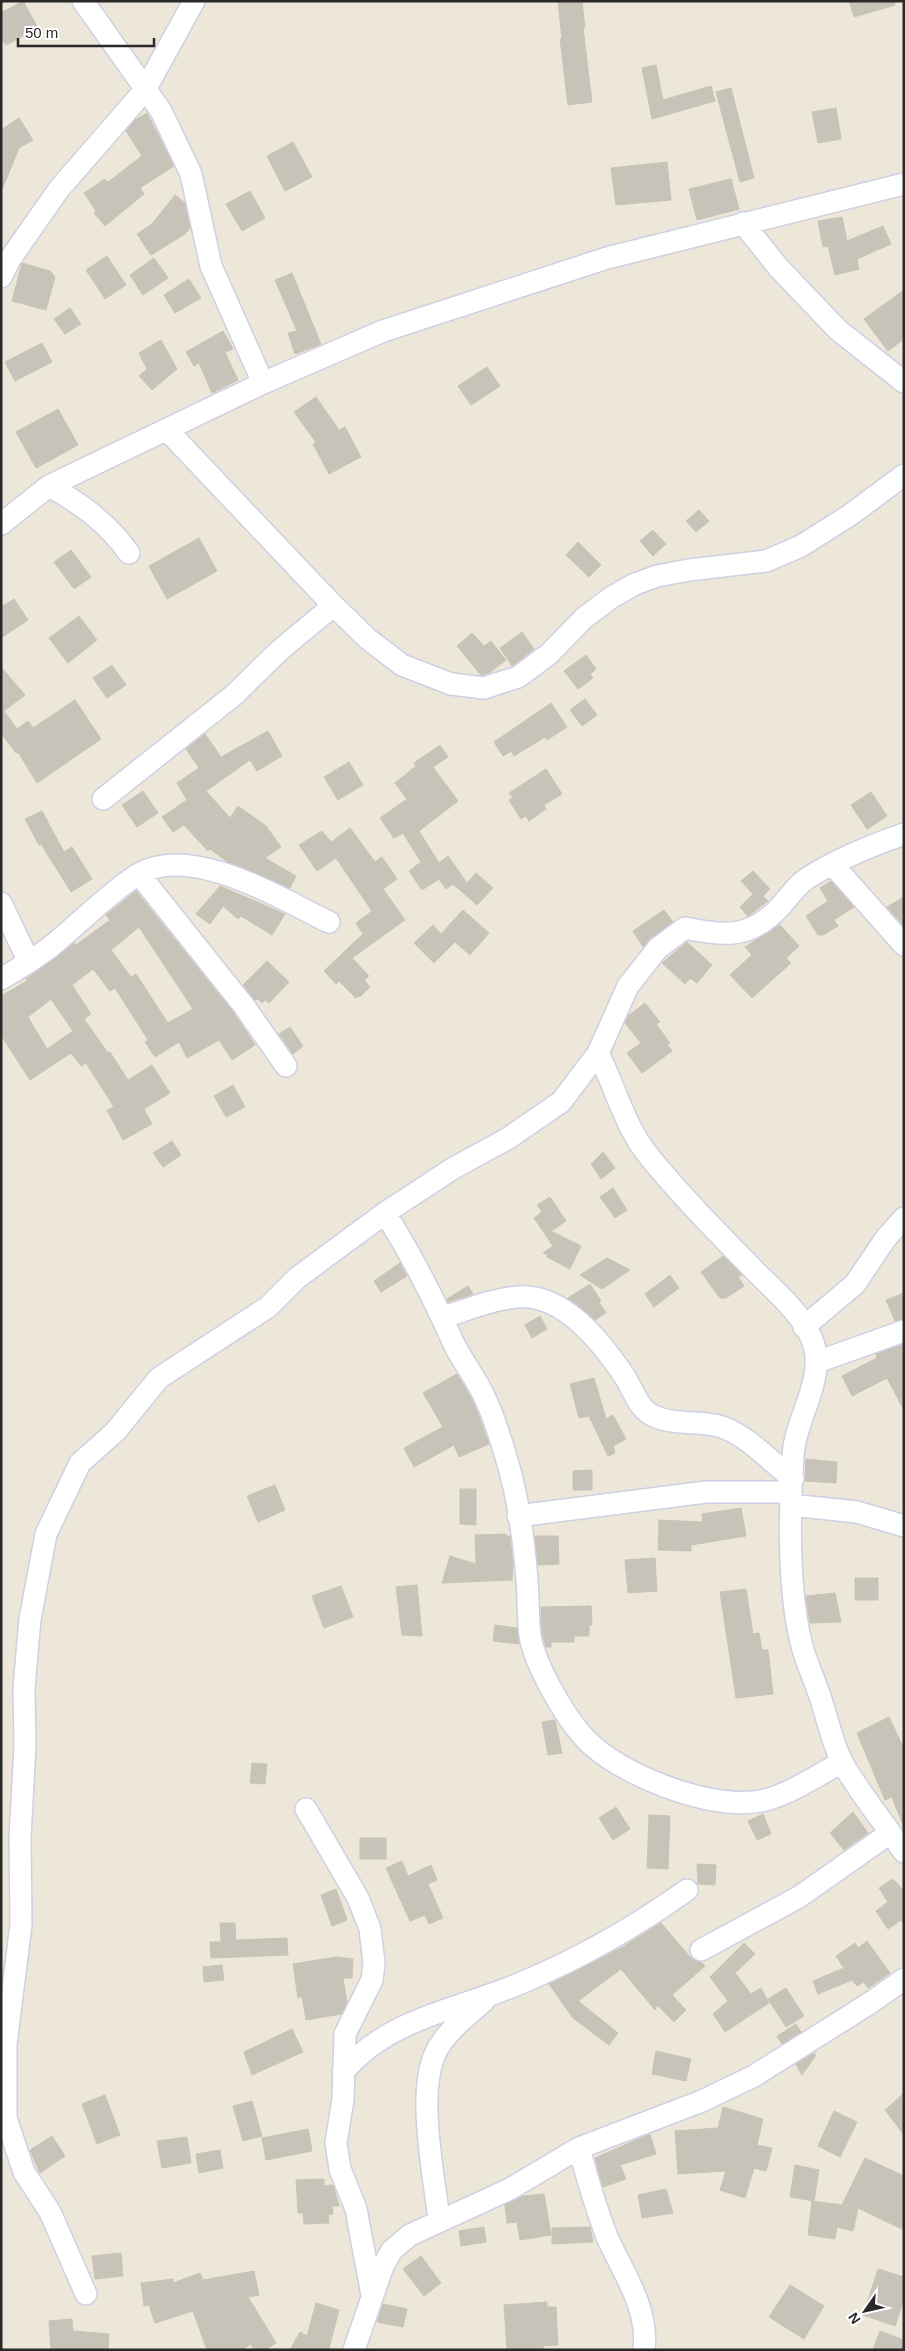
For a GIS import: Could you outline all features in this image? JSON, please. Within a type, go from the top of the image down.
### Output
[{"type":"street","points":[[83,1],[161,110],[191,174],[212,266],[263,383]]},
{"type":"street","points":[[1,277],[10,259],[59,189],[146,90],[194,1]]},
{"type":"street","points":[[1,524],[49,486],[263,383],[383,331],[607,258],[904,184]]},
{"type":"street","points":[[743,223],[778,267],[838,330],[904,382]]},
{"type":"street","points":[[167,430],[334,606],[368,639],[402,665],[451,684],[484,688],[518,677],[549,654],[584,618],[612,597],[636,584],[657,576],[689,570],[766,561],[801,546],[842,520],[904,475]]},
{"type":"street","points":[[49,486],[100,519],[114,533],[129,553]]},
{"type":"street","points":[[103,799],[234,695],[280,650],[334,606]]},
{"type":"street","points":[[86,2294],[50,2212],[24,2172],[6,2118],[6,2044],[21,1925],[20,1837],[25,1746],[24,1688],[30,1619],[46,1534],[80,1463],[115,1432],[159,1378],[268,1307],[297,1278],[385,1213],[452,1169],[508,1140],[561,1102],[598,1053],[628,986],[658,948],[685,928],[719,935],[743,932],[767,921],[805,880],[870,845],[904,834]]},
{"type":"street","points":[[1,979],[29,962],[139,874],[162,867],[187,865],[213,870],[241,879],[329,922]]},
{"type":"street","points":[[833,865],[904,945]]},
{"type":"street","points":[[139,874],[244,1006],[286,1066]]},
{"type":"street","points":[[1,903],[29,962]]},
{"type":"street","points":[[598,1053],[610,1076],[628,1124],[646,1153],[705,1219],[794,1312],[811,1337],[817,1362],[815,1382],[794,1446],[792,1492],[794,1605],[801,1642],[842,1762],[904,1852]]},
{"type":"street","points":[[385,1213],[444,1317],[454,1343],[484,1397],[496,1428],[512,1477],[527,1578],[533,1648],[569,1720],[594,1748],[635,1774],[693,1797],[741,1802],[765,1800],[792,1789],[842,1762]]},
{"type":"street","points":[[804,1327],[855,1284],[886,1238],[904,1218]]},
{"type":"street","points":[[444,1317],[517,1297],[546,1299],[565,1311],[596,1339],[611,1356],[644,1408],[654,1416],[721,1427],[734,1432],[792,1492]]},
{"type":"street","points":[[817,1362],[904,1331]]},
{"type":"street","points":[[518,1516],[706,1492],[792,1492],[904,1526]]},
{"type":"street","points":[[306,1809],[358,1898],[370,1929],[374,1963],[372,1980],[345,2034],[344,2099],[336,2143],[336,2155],[356,2209],[372,2298]]},
{"type":"street","points":[[701,1950],[799,1897],[890,1832]]},
{"type":"street","points":[[344,2072],[368,2046],[393,2032],[424,2018],[520,1984],[600,1947],[652,1915],[687,1890]]},
{"type":"street","points":[[354,2350],[383,2266],[392,2250],[410,2235],[439,2220],[510,2189],[579,2148],[702,2101],[754,2076],[870,2003],[904,1979]]},
{"type":"street","points":[[439,2220],[430,2152],[427,2092],[430,2068],[435,2053],[446,2038],[461,2020],[491,1994]]},
{"type":"street","points":[[579,2148],[594,2200],[608,2238],[641,2310],[645,2341],[644,2350]]},
{"type":"building","points":[[23,1],[38,28],[6,45],[1,38],[1,13]]},
{"type":"building","points":[[558,1],[582,1],[585,28],[583,28],[592,102],[568,105],[560,39],[562,39]]},
{"type":"building","points":[[849,1],[894,1],[895,5],[854,17]]},
{"type":"building","points":[[656,65],[663,100],[711,86],[715,101],[652,119],[642,68]]},
{"type":"building","points":[[731,88],[754,178],[740,182],[716,92]]},
{"type":"building","points":[[836,108],[841,139],[818,143],[812,112]]},
{"type":"building","points":[[147,113],[174,166],[140,188],[144,194],[105,226],[94,213],[96,211],[84,193],[105,179],[108,182],[142,156],[126,131],[135,120]]},
{"type":"building","points":[[19,118],[33,140],[19,148],[1,192],[1,130]]},
{"type":"building","points":[[293,142],[312,177],[285,191],[267,156]]},
{"type":"building","points":[[667,162],[671,200],[616,205],[611,168]]},
{"type":"building","points":[[731,179],[739,209],[697,220],[689,189]]},
{"type":"building","points":[[250,191],[265,218],[242,231],[226,204]]},
{"type":"building","points":[[175,195],[185,203],[190,228],[185,234],[151,255],[137,234],[152,224]]},
{"type":"building","points":[[842,217],[847,241],[883,226],[891,244],[857,259],[859,269],[835,275],[828,246],[823,247],[818,221]]},
{"type":"building","points":[[107,256],[126,285],[105,299],[86,270]]},
{"type":"building","points":[[154,258],[168,278],[143,295],[130,275]]},
{"type":"building","points":[[22,263],[50,271],[55,277],[46,310],[12,301]]},
{"type":"building","points":[[292,273],[321,344],[295,354],[288,333],[297,331],[275,280]]},
{"type":"building","points":[[189,279],[201,298],[175,313],[164,295]]},
{"type":"building","points":[[904,290],[904,339],[888,351],[864,319]]},
{"type":"building","points":[[70,308],[81,324],[65,334],[54,319]]},
{"type":"building","points":[[223,331],[233,349],[225,352],[238,380],[212,393],[199,363],[194,366],[186,352]]},
{"type":"building","points":[[161,340],[177,369],[152,390],[139,376],[147,369],[139,353]]},
{"type":"building","points":[[42,343],[52,362],[15,381],[5,362]]},
{"type":"building","points":[[487,367],[500,386],[471,405],[458,386]]},
{"type":"building","points":[[316,397],[339,430],[345,427],[361,457],[329,474],[313,444],[316,442],[294,412]]},
{"type":"building","points":[[58,409],[78,445],[36,468],[16,432]]},
{"type":"building","points":[[699,510],[709,521],[696,532],[686,521]]},
{"type":"building","points":[[653,530],[666,544],[653,556],[640,541]]},
{"type":"building","points":[[199,538],[217,571],[167,599],[149,566]]},
{"type":"building","points":[[578,542],[601,565],[589,577],[566,555]]},
{"type":"building","points":[[71,550],[91,577],[74,589],[54,562]]},
{"type":"building","points":[[14,599],[28,620],[1,638],[1,607]]},
{"type":"building","points":[[79,616],[97,640],[68,663],[49,638]]},
{"type":"building","points":[[522,632],[534,649],[512,666],[500,648]]},
{"type":"building","points":[[472,633],[484,646],[491,641],[506,660],[489,673],[481,675],[457,646]]},
{"type":"building","points":[[586,655],[596,669],[590,674],[593,678],[578,689],[564,671]]},
{"type":"building","points":[[112,665],[126,685],[107,698],[93,678]]},
{"type":"building","points":[[1,667],[25,695],[4,711],[17,729],[28,721],[33,728],[75,700],[101,739],[37,783],[18,752],[16,753],[1,733]]},
{"type":"building","points":[[585,699],[597,715],[582,726],[570,710]]},
{"type":"building","points":[[551,703],[567,727],[547,740],[545,737],[514,756],[511,751],[503,756],[494,742]]},
{"type":"building","points":[[268,731],[282,756],[257,771],[250,760],[206,791],[230,818],[238,806],[266,826],[281,847],[265,858],[296,876],[290,888],[228,862],[210,849],[208,851],[184,825],[173,832],[162,817],[187,800],[177,783],[199,768],[186,749],[205,734],[221,757]]},
{"type":"building","points":[[440,745],[448,757],[433,767],[458,801],[419,831],[439,863],[448,856],[467,883],[476,873],[493,888],[477,905],[453,884],[446,889],[439,879],[422,890],[409,871],[421,862],[403,833],[394,838],[380,818],[407,799],[395,783],[416,766],[414,763]]},
{"type":"building","points":[[349,762],[363,785],[338,800],[324,777]]},
{"type":"building","points":[[546,769],[562,794],[544,805],[546,809],[529,821],[526,816],[521,819],[509,800],[513,798],[509,793]]},
{"type":"building","points":[[143,791],[158,813],[137,827],[122,805]]},
{"type":"building","points":[[871,792],[887,816],[867,829],[851,805]]},
{"type":"building","points":[[42,811],[64,852],[72,847],[92,879],[71,892],[41,844],[39,845],[25,819]]},
{"type":"building","points":[[350,828],[375,862],[382,857],[397,879],[383,889],[405,920],[352,958],[369,976],[364,980],[370,987],[360,997],[356,998],[339,981],[336,984],[324,971],[363,934],[356,923],[372,911],[336,858],[317,871],[299,845],[322,831],[331,842]]},
{"type":"building","points":[[753,871],[770,889],[763,896],[768,901],[748,916],[740,907],[753,894],[741,881]]},
{"type":"building","points":[[831,881],[854,907],[834,920],[838,926],[823,935],[818,935],[806,916],[828,901],[820,888]]},
{"type":"building","points":[[220,886],[285,914],[272,935],[241,916],[238,919],[223,906],[210,924],[196,914]]},
{"type":"building","points":[[136,891],[234,1013],[255,1045],[232,1060],[219,1040],[187,1058],[179,1042],[155,1057],[145,1042],[148,1040],[115,988],[110,991],[93,969],[72,985],[91,1014],[84,1019],[108,1053],[110,1052],[128,1080],[152,1065],[170,1093],[144,1109],[152,1124],[123,1140],[107,1110],[114,1107],[86,1063],[81,1066],[71,1053],[30,1080],[1,1035],[1,996],[27,981],[26,979],[74,943],[76,945],[110,920],[106,915]],"holes":[[[139,927],[193,1009],[168,1023],[136,974],[131,977],[111,950]],[[51,999],[73,1031],[47,1049],[28,1017]]]},
{"type":"building","points":[[904,897],[904,926],[887,907]]},
{"type":"building","points":[[463,910],[489,933],[470,955],[455,942],[434,963],[414,943],[433,925],[441,934]]},
{"type":"building","points":[[664,910],[673,922],[651,938],[643,947],[633,931]]},
{"type":"building","points":[[780,925],[799,946],[786,958],[791,963],[752,998],[730,975],[752,955],[745,947]]},
{"type":"building","points":[[687,942],[712,965],[697,983],[690,978],[685,984],[662,963]]},
{"type":"building","points":[[267,961],[289,982],[269,1003],[265,1000],[262,1003],[258,999],[255,1000],[243,985]]},
{"type":"building","points":[[645,1003],[660,1022],[656,1024],[670,1043],[667,1044],[672,1051],[642,1073],[627,1053],[641,1043],[625,1023],[628,1016]]},
{"type":"building","points":[[290,1027],[303,1046],[293,1054],[279,1034]]},
{"type":"building","points":[[233,1085],[245,1107],[226,1117],[214,1096]]},
{"type":"building","points":[[172,1141],[181,1155],[163,1167],[153,1153]]},
{"type":"building","points":[[603,1152],[615,1168],[601,1179],[591,1164]]},
{"type":"building","points":[[613,1188],[627,1210],[615,1218],[600,1197]]},
{"type":"building","points":[[550,1197],[566,1221],[551,1231],[581,1246],[570,1269],[543,1253],[553,1246],[534,1218],[542,1212],[537,1205]]},
{"type":"building","points":[[723,1256],[742,1275],[738,1277],[744,1286],[726,1298],[720,1298],[701,1272]]},
{"type":"building","points":[[607,1258],[630,1270],[602,1289],[580,1275]]},
{"type":"building","points":[[400,1263],[407,1276],[381,1292],[374,1281]]},
{"type":"building","points":[[670,1275],[679,1288],[654,1307],[645,1294]]},
{"type":"building","points":[[590,1284],[606,1313],[595,1320],[568,1298]]},
{"type":"building","points":[[468,1286],[473,1294],[448,1302],[447,1299]]},
{"type":"building","points":[[904,1293],[904,1319],[895,1321],[886,1300]]},
{"type":"building","points":[[540,1316],[547,1329],[532,1338],[525,1325]]},
{"type":"building","points":[[904,1344],[904,1410],[887,1378],[852,1396],[842,1376],[877,1358],[876,1354]]},
{"type":"building","points":[[457,1374],[474,1403],[489,1444],[459,1457],[454,1445],[414,1467],[404,1448],[443,1427],[423,1393]]},
{"type":"building","points":[[594,1378],[606,1419],[613,1415],[626,1439],[613,1446],[615,1453],[608,1456],[589,1416],[579,1418],[570,1384]]},
{"type":"building","points":[[806,1459],[837,1462],[836,1483],[805,1481]]},
{"type":"building","points":[[592,1470],[592,1490],[573,1490],[573,1471]]},
{"type":"building","points":[[275,1485],[285,1510],[258,1522],[247,1496]]},
{"type":"building","points":[[460,1489],[476,1489],[476,1525],[460,1524]]},
{"type":"building","points":[[741,1508],[746,1536],[691,1545],[691,1551],[658,1550],[659,1520],[703,1522],[702,1514]]},
{"type":"building","points":[[506,1534],[506,1536],[510,1536],[513,1565],[512,1580],[442,1583],[450,1556],[476,1564],[475,1535]]},
{"type":"building","points":[[535,1536],[558,1536],[559,1564],[538,1565]]},
{"type":"building","points":[[655,1558],[657,1591],[628,1593],[625,1560]]},
{"type":"building","points":[[855,1578],[878,1578],[878,1600],[855,1600]]},
{"type":"building","points":[[417,1585],[422,1636],[402,1635],[396,1587]]},
{"type":"building","points":[[341,1586],[353,1617],[324,1628],[312,1596]]},
{"type":"building","points":[[746,1589],[753,1634],[759,1633],[762,1650],[768,1650],[773,1694],[736,1698],[720,1592]]},
{"type":"building","points":[[835,1593],[841,1622],[810,1623],[806,1596]]},
{"type":"building","points":[[591,1606],[592,1625],[589,1625],[589,1636],[574,1636],[574,1642],[551,1642],[551,1647],[546,1647],[542,1632],[541,1607]]},
{"type":"building","points":[[495,1625],[517,1628],[519,1644],[493,1641]]},
{"type":"building","points":[[889,1717],[904,1749],[903,1825],[892,1797],[885,1800],[857,1733]]},
{"type":"building","points":[[555,1720],[562,1753],[548,1755],[542,1722]]},
{"type":"building","points":[[252,1763],[267,1764],[265,1784],[250,1783]]},
{"type":"building","points":[[616,1807],[630,1829],[613,1840],[599,1818]]},
{"type":"building","points":[[853,1812],[868,1833],[844,1850],[830,1833]]},
{"type":"building","points":[[763,1814],[771,1834],[757,1840],[748,1821]]},
{"type":"building","points":[[649,1815],[670,1816],[668,1869],[647,1868]]},
{"type":"building","points":[[360,1838],[386,1838],[386,1859],[360,1859]]},
{"type":"building","points":[[402,1861],[408,1876],[431,1865],[437,1880],[428,1884],[443,1918],[429,1924],[425,1915],[410,1921],[386,1868]]},
{"type":"building","points":[[697,1864],[716,1865],[715,1885],[698,1884]]},
{"type":"building","points":[[893,1879],[904,1891],[904,1924],[901,1920],[888,1929],[876,1911],[888,1902],[879,1888]]},
{"type":"building","points":[[336,1889],[347,1920],[332,1926],[321,1895]]},
{"type":"building","points":[[220,1923],[235,1923],[236,1940],[287,1938],[288,1955],[211,1958],[210,1942],[221,1942]]},
{"type":"building","points":[[661,1923],[691,1958],[705,1966],[672,1995],[686,2010],[674,2022],[657,2005],[655,2010],[621,1969],[578,2001],[618,2033],[609,2045],[573,2018],[549,1984],[621,1948]]},
{"type":"building","points":[[867,1941],[890,1973],[868,1988],[864,1982],[857,1986],[852,1980],[818,1994],[813,1981],[844,1968],[836,1956],[855,1943],[858,1948]]},
{"type":"building","points":[[744,1943],[755,1954],[735,1973],[751,1994],[761,1988],[769,2003],[725,2032],[713,2014],[728,2001],[710,1977]]},
{"type":"building","points":[[336,1957],[353,1959],[352,1978],[343,1978],[347,2003],[341,2014],[306,2020],[302,1996],[298,1998],[293,1964]]},
{"type":"building","points":[[222,1965],[224,1980],[204,1982],[203,1967]]},
{"type":"building","points":[[786,1988],[804,2016],[786,2027],[768,1999]]},
{"type":"building","points":[[796,2024],[801,2032],[782,2044],[777,2036]]},
{"type":"building","points":[[292,2029],[303,2052],[252,2075],[244,2052]]},
{"type":"building","points":[[656,2051],[691,2059],[686,2081],[652,2074]]},
{"type":"building","points":[[814,2053],[816,2055],[802,2075],[796,2064]]},
{"type":"building","points":[[904,2093],[904,2135],[885,2110]]},
{"type":"building","points":[[105,2095],[120,2135],[97,2144],[82,2104]]},
{"type":"building","points":[[252,2101],[262,2136],[243,2141],[233,2106]]},
{"type":"building","points":[[723,2107],[763,2119],[757,2145],[772,2148],[766,2171],[754,2168],[745,2198],[720,2190],[726,2171],[678,2174],[675,2131],[718,2128]]},
{"type":"building","points":[[834,2111],[857,2122],[840,2157],[818,2146]]},
{"type":"building","points":[[308,2129],[312,2151],[266,2160],[262,2138]]},
{"type":"building","points":[[650,2134],[656,2154],[620,2165],[626,2179],[603,2187],[595,2158]]},
{"type":"building","points":[[52,2136],[65,2156],[40,2173],[30,2150]]},
{"type":"building","points":[[187,2137],[191,2163],[162,2168],[157,2141]]},
{"type":"building","points":[[220,2150],[223,2168],[199,2173],[196,2154]]},
{"type":"building","points":[[865,2158],[904,2176],[904,2230],[858,2208],[853,2231],[837,2227],[835,2239],[808,2235],[812,2201],[842,2205]]},
{"type":"building","points":[[795,2165],[819,2170],[814,2201],[790,2197]]},
{"type":"building","points":[[324,2179],[324,2186],[333,2185],[339,2206],[332,2206],[333,2214],[328,2215],[329,2223],[304,2224],[303,2213],[298,2213],[296,2180]]},
{"type":"building","points":[[666,2189],[673,2213],[642,2218],[638,2195]]},
{"type":"building","points":[[544,2194],[551,2235],[520,2240],[517,2222],[507,2223],[505,2205],[523,2196]]},
{"type":"building","points":[[484,2227],[486,2242],[461,2246],[459,2231]]},
{"type":"building","points":[[590,2227],[593,2242],[552,2244],[552,2228]]},
{"type":"building","points":[[121,2253],[123,2276],[95,2279],[92,2256]]},
{"type":"building","points":[[421,2256],[441,2283],[424,2296],[403,2269]]},
{"type":"building","points":[[878,2269],[904,2277],[904,2299],[895,2326],[863,2315]]},
{"type":"building","points":[[254,2271],[259,2295],[248,2297],[276,2343],[265,2350],[254,2350],[251,2344],[241,2350],[207,2350],[193,2311],[155,2323],[149,2305],[144,2306],[141,2283],[173,2279],[173,2283],[200,2273],[203,2280]]},
{"type":"building","points":[[790,2285],[824,2306],[804,2339],[769,2317]]},
{"type":"building","points":[[547,2302],[547,2307],[556,2307],[558,2345],[543,2346],[543,2350],[507,2350],[504,2305]]},
{"type":"building","points":[[316,2303],[339,2310],[329,2348],[333,2350],[290,2350],[300,2332],[307,2336]]},
{"type":"building","points":[[383,2304],[407,2309],[403,2327],[377,2322]]},
{"type":"building","points":[[72,2319],[73,2331],[109,2334],[108,2350],[51,2350],[49,2321]]},
{"type":"building","points":[[880,2331],[904,2340],[904,2350],[873,2350]]}]
